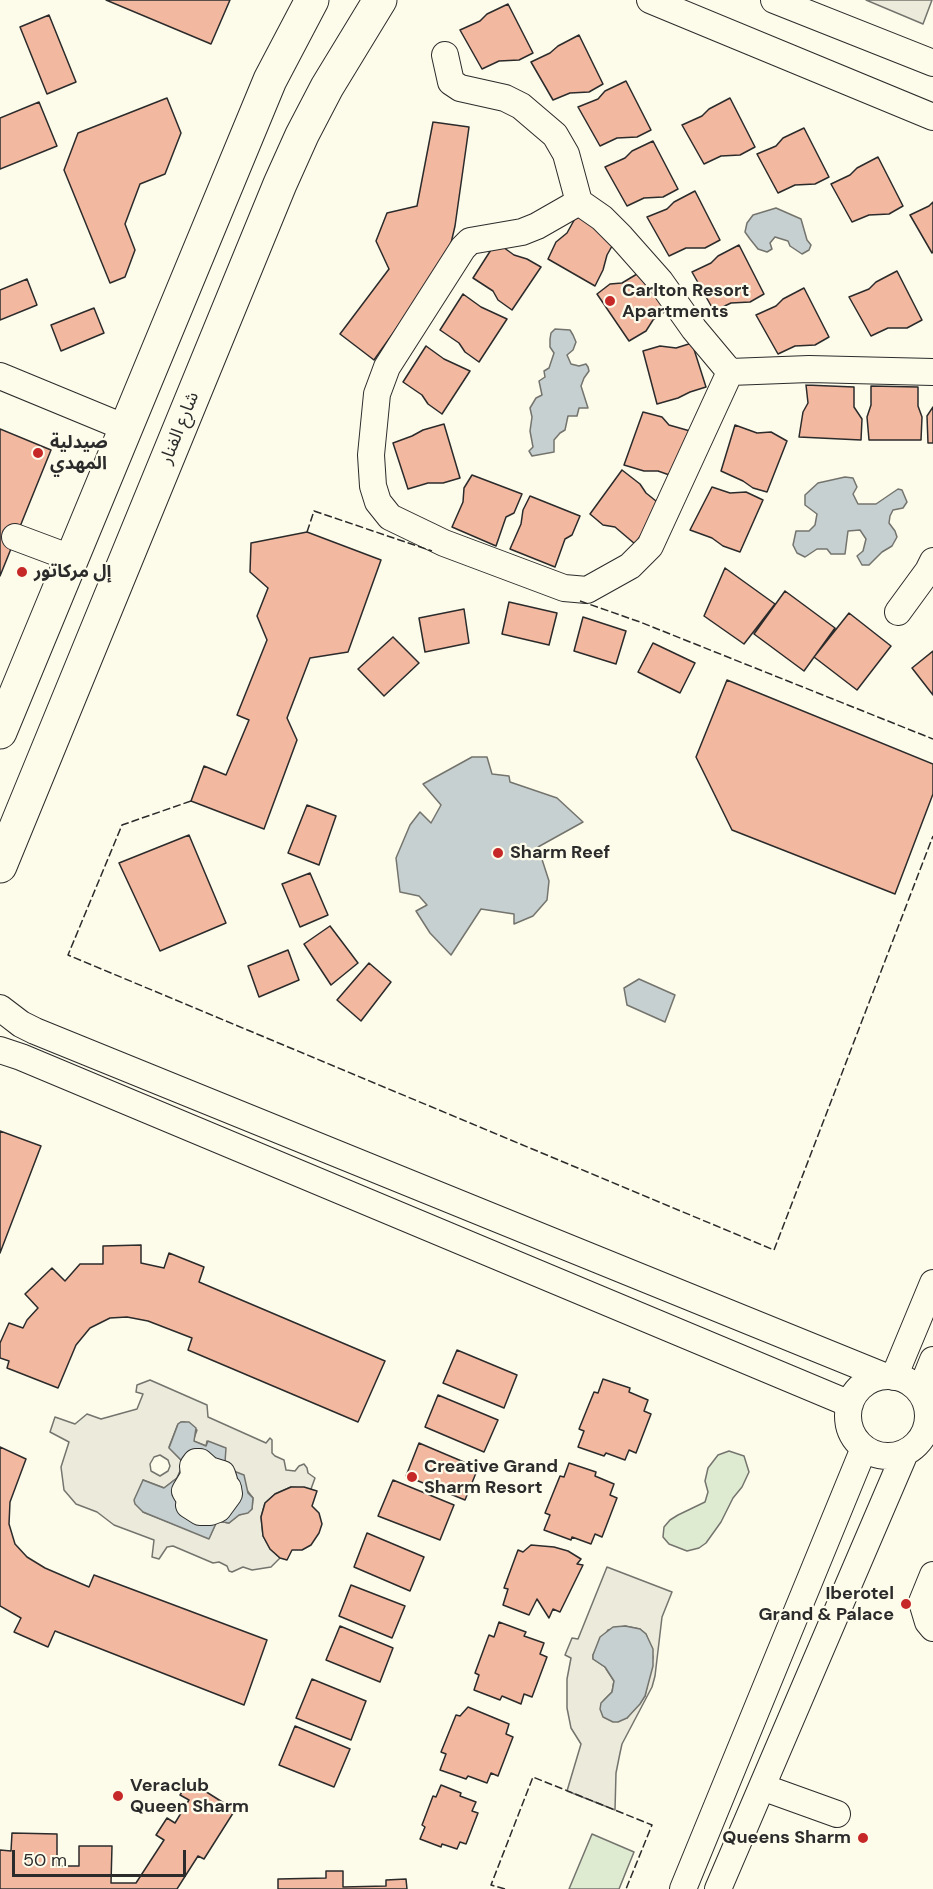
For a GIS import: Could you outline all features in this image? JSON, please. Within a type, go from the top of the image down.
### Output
[{"type":"main road","points":[[0,732],[270,80],[312,0]]},
{"type":"main road","name":"شارع الفنار","points":[[0,866],[280,184],[327,87],[380,0]]},
{"type":"street","points":[[650,0],[933,117]]},
{"type":"street","points":[[774,0],[933,63]]},
{"type":"street","points":[[445,56],[451,82],[460,88],[505,98],[521,106],[555,135],[566,154],[579,202],[602,218],[621,237],[660,281],[694,329],[730,372]]},
{"type":"street","points":[[579,202],[522,232],[470,241],[463,248],[387,367],[377,394],[370,455],[373,486],[378,501],[390,517],[444,543],[564,588],[588,590],[630,566],[650,546],[730,372]]},
{"type":"street","points":[[730,372],[809,369],[933,372]]},
{"type":"street","points":[[0,376],[126,428]]},
{"type":"street","points":[[15,537],[71,558]]},
{"type":"street","points":[[898,612],[933,561]]},
{"type":"street","points":[[0,1008],[21,1024],[35,1031],[912,1385],[920,1392],[925,1400],[928,1419],[920,1444],[762,1787],[718,1889]]},
{"type":"street","points":[[0,1050],[850,1404]]},
{"type":"street","points":[[889,1377],[933,1283]]},
{"type":"street","points":[[920,1392],[933,1360]]},
{"type":"street","points":[[889,1377],[873,1379],[855,1394],[848,1413],[852,1433],[864,1448],[882,1456],[920,1444]]},
{"type":"street","points":[[683,1889],[864,1448]]},
{"type":"street","points":[[933,1575],[922,1602],[928,1622],[933,1628]]},
{"type":"street","points":[[762,1787],[837,1814]]},
{"type":"green space","points":[[729,1451],[744,1456],[749,1472],[721,1522],[706,1543],[699,1548],[687,1551],[669,1544],[663,1537],[664,1527],[678,1515],[705,1502],[708,1492],[705,1481],[708,1468],[718,1455]]},
{"type":"green space","points":[[592,1834],[634,1852],[619,1889],[569,1889]]},
{"type":"shaded area","points":[[866,0],[932,0],[923,24]]},
{"type":"shaded area","points":[[776,208],[801,219],[807,240],[811,245],[809,250],[802,254],[790,246],[788,241],[775,237],[770,243],[772,249],[767,252],[758,249],[750,239],[745,232],[747,223],[753,215]]},
{"type":"shaded area","points":[[555,329],[570,330],[573,335],[576,342],[573,350],[567,355],[571,364],[579,366],[586,364],[588,367],[589,371],[581,386],[588,408],[579,408],[577,416],[568,416],[565,430],[554,440],[554,452],[532,456],[529,451],[533,447],[530,408],[536,398],[542,395],[539,381],[545,377],[544,371],[549,368],[554,353],[550,347],[550,339]]},
{"type":"shaded area","points":[[845,477],[853,478],[857,487],[853,494],[858,504],[876,504],[898,489],[902,490],[907,502],[903,508],[893,510],[890,516],[889,523],[897,537],[892,546],[869,565],[862,565],[857,556],[863,551],[866,539],[860,530],[848,531],[845,554],[831,554],[827,549],[817,549],[805,557],[797,553],[793,545],[796,531],[809,531],[815,525],[817,514],[805,505],[805,495],[818,483]]},
{"type":"shaded area","points":[[472,757],[487,757],[492,774],[509,776],[510,782],[557,798],[583,822],[538,847],[549,881],[547,900],[533,916],[514,924],[514,914],[481,909],[451,955],[430,933],[416,911],[427,905],[419,896],[400,892],[396,858],[410,825],[420,812],[431,823],[441,805],[423,784]]},
{"type":"shaded area","points":[[639,979],[675,995],[665,1022],[627,1005],[624,988]]},
{"type":"shaded area","points":[[150,1380],[207,1405],[208,1417],[266,1443],[270,1438],[272,1453],[284,1460],[286,1470],[295,1471],[304,1464],[308,1473],[315,1478],[311,1489],[291,1487],[275,1494],[265,1503],[261,1517],[263,1536],[270,1549],[280,1558],[271,1567],[252,1570],[243,1567],[232,1572],[219,1562],[213,1563],[173,1546],[167,1547],[159,1559],[152,1557],[154,1540],[114,1525],[97,1512],[76,1504],[64,1490],[61,1467],[69,1442],[50,1432],[55,1417],[75,1424],[87,1414],[101,1419],[137,1409],[143,1394],[136,1392],[137,1385]],"holes":[[[181,1422],[197,1430],[193,1441],[206,1446],[207,1441],[224,1457],[225,1462],[253,1498],[252,1509],[229,1523],[217,1521],[209,1538],[143,1512],[143,1480],[164,1488],[177,1478],[182,1467],[181,1460],[169,1447],[178,1424]],[[160,1455],[168,1460],[170,1466],[168,1471],[160,1476],[151,1471],[150,1464],[154,1457]]]},
{"type":"shaded area","points":[[189,1422],[196,1428],[194,1441],[206,1446],[208,1441],[226,1448],[225,1462],[231,1470],[244,1475],[248,1493],[253,1498],[252,1509],[248,1513],[239,1515],[229,1523],[217,1521],[209,1539],[143,1512],[134,1500],[143,1480],[164,1488],[177,1478],[182,1467],[181,1460],[169,1448],[178,1424]]},
{"type":"shaded area","points":[[607,1567],[672,1592],[662,1617],[652,1687],[622,1744],[616,1773],[615,1810],[567,1791],[581,1744],[571,1728],[567,1708],[567,1679],[571,1658],[565,1655],[572,1638],[578,1639]],"holes":[[[625,1626],[640,1629],[646,1634],[653,1657],[645,1696],[627,1718],[604,1700],[612,1692],[614,1681],[605,1667],[593,1659],[593,1655],[608,1630]]]},
{"type":"shaded area","points":[[625,1626],[640,1629],[646,1634],[653,1649],[653,1666],[645,1696],[640,1704],[627,1718],[613,1722],[603,1717],[600,1709],[601,1703],[612,1692],[614,1681],[605,1667],[593,1659],[593,1655],[600,1637],[613,1627]]},
{"type":"building","points":[[106,0],[230,0],[211,44]]},
{"type":"building","points":[[508,4],[533,53],[519,60],[499,61],[482,69],[460,30]]},
{"type":"building","points":[[49,15],[76,82],[47,94],[20,27]]},
{"type":"building","points":[[579,35],[603,84],[589,92],[570,93],[553,100],[531,62]]},
{"type":"building","points":[[626,81],[651,130],[637,137],[617,138],[600,146],[578,107],[598,99],[605,91]]},
{"type":"building","points":[[167,98],[181,133],[165,174],[140,184],[125,224],[135,250],[125,277],[110,283],[64,170],[78,133]]},
{"type":"building","points":[[730,98],[755,147],[740,155],[721,156],[704,164],[682,125],[702,116],[709,109]]},
{"type":"building","points":[[39,102],[57,146],[0,169],[0,118]]},
{"type":"building","points":[[433,122],[469,127],[455,226],[448,256],[374,360],[340,334],[389,269],[376,241],[387,213],[417,206]]},
{"type":"building","points":[[804,128],[829,177],[815,184],[795,185],[778,193],[757,154],[776,146],[783,138]]},
{"type":"building","points":[[653,141],[678,189],[663,197],[644,198],[627,206],[605,167]]},
{"type":"building","points":[[878,157],[903,206],[889,214],[869,215],[852,222],[831,184]]},
{"type":"building","points":[[695,191],[720,240],[705,248],[686,248],[669,256],[647,217],[667,209],[674,202]]},
{"type":"building","points":[[933,202],[933,252],[932,253],[910,215]]},
{"type":"building","points":[[577,215],[616,239],[595,286],[548,259],[556,242],[567,233]]},
{"type":"building","points":[[496,242],[514,255],[541,267],[512,310],[498,300],[493,291],[473,278]]},
{"type":"building","points":[[739,245],[764,294],[750,302],[731,303],[714,311],[692,272]]},
{"type":"building","points":[[642,271],[670,308],[653,320],[646,331],[629,341],[597,294],[610,284],[622,283]]},
{"type":"building","points":[[897,271],[922,320],[907,328],[888,328],[871,336],[849,297],[869,289],[876,282]]},
{"type":"building","points":[[27,279],[37,305],[0,320],[0,290]]},
{"type":"building","points":[[804,288],[829,337],[815,345],[795,346],[778,354],[756,315],[776,306],[783,299]]},
{"type":"building","points":[[463,294],[481,307],[507,319],[479,362],[465,352],[459,343],[440,330]]},
{"type":"building","points":[[94,308],[104,333],[61,351],[51,325]]},
{"type":"building","points":[[692,343],[706,387],[657,404],[643,351],[660,346],[676,348]]},
{"type":"building","points":[[426,346],[444,359],[470,371],[442,414],[428,404],[422,395],[403,382]]},
{"type":"building","points":[[806,385],[854,387],[854,407],[862,419],[861,440],[799,437],[803,412],[808,403]]},
{"type":"building","points":[[871,386],[918,387],[918,406],[922,417],[921,440],[869,440],[867,417],[871,405]]},
{"type":"building","points":[[933,407],[933,443],[928,443],[927,416]]},
{"type":"building","points":[[643,412],[662,417],[669,425],[690,431],[675,477],[658,471],[644,471],[624,465]]},
{"type":"building","points":[[444,424],[460,478],[408,489],[393,443]]},
{"type":"building","points":[[735,425],[757,433],[771,432],[787,441],[767,492],[753,488],[721,471]]},
{"type":"building","points":[[0,429],[51,450],[0,576]]},
{"type":"building","points":[[622,470],[661,505],[635,544],[615,527],[603,525],[590,514]]},
{"type":"building","points":[[472,475],[522,494],[514,513],[506,517],[496,546],[452,527],[463,502],[464,488]]},
{"type":"building","points":[[712,487],[730,493],[746,492],[763,500],[740,552],[690,530]]},
{"type":"building","points":[[530,496],[580,516],[572,535],[565,539],[555,567],[510,549]]},
{"type":"building","points":[[307,532],[381,560],[348,652],[310,658],[287,718],[297,740],[264,829],[191,801],[204,766],[226,775],[249,720],[237,715],[267,640],[257,616],[268,588],[250,572],[251,543]]},
{"type":"building","points":[[725,568],[775,604],[744,644],[704,616]]},
{"type":"building","points":[[785,591],[835,628],[804,671],[754,634]]},
{"type":"building","points":[[509,602],[557,613],[549,645],[502,634]]},
{"type":"building","points":[[464,609],[469,643],[425,652],[419,618]]},
{"type":"building","points":[[849,613],[891,646],[857,690],[814,657]]},
{"type":"building","points":[[583,617],[626,631],[616,664],[574,651]]},
{"type":"building","points":[[393,637],[419,663],[384,696],[358,669]]},
{"type":"building","points":[[653,643],[695,663],[680,693],[638,672]]},
{"type":"building","points":[[933,651],[933,695],[912,668]]},
{"type":"building","points":[[727,680],[933,764],[933,794],[895,894],[732,830],[696,757]]},
{"type":"building","points":[[307,805],[336,816],[319,865],[288,853]]},
{"type":"building","points":[[189,835],[226,923],[160,951],[119,863]]},
{"type":"building","points":[[310,873],[328,915],[300,927],[282,884]]},
{"type":"building","points":[[330,926],[358,963],[331,985],[304,944]]},
{"type":"building","points":[[288,950],[299,980],[259,997],[248,966]]},
{"type":"building","points":[[369,963],[391,982],[361,1021],[337,1000]]},
{"type":"building","points":[[0,1131],[41,1146],[0,1253]]},
{"type":"building","points":[[141,1245],[141,1263],[164,1268],[169,1253],[204,1267],[199,1282],[385,1361],[358,1422],[188,1350],[192,1338],[148,1321],[127,1317],[110,1318],[90,1328],[76,1345],[58,1388],[7,1368],[9,1361],[0,1358],[0,1343],[9,1323],[23,1328],[38,1308],[25,1294],[52,1268],[65,1281],[80,1264],[103,1264],[103,1246]]},
{"type":"building","points":[[457,1350],[517,1375],[504,1408],[443,1383]]},
{"type":"building","points":[[603,1379],[630,1388],[629,1392],[648,1400],[644,1411],[651,1414],[636,1453],[629,1450],[625,1460],[578,1447],[584,1431],[579,1429],[594,1392],[598,1393]]},
{"type":"building","points":[[438,1395],[498,1420],[484,1452],[425,1427]]},
{"type":"building","points":[[419,1443],[478,1468],[465,1500],[406,1476]]},
{"type":"building","points":[[0,1447],[26,1459],[10,1502],[9,1524],[15,1544],[27,1557],[45,1568],[89,1587],[94,1575],[267,1640],[244,1705],[55,1631],[48,1647],[14,1632],[21,1618],[0,1606]]},
{"type":"building","points":[[569,1463],[596,1472],[595,1476],[614,1484],[610,1495],[617,1498],[602,1537],[595,1534],[591,1544],[572,1537],[571,1540],[544,1530],[550,1515],[545,1513],[560,1476],[564,1477]]},
{"type":"building","points":[[393,1480],[454,1505],[440,1540],[378,1516]]},
{"type":"building","points":[[291,1487],[304,1487],[317,1491],[312,1506],[319,1513],[322,1524],[311,1545],[302,1550],[292,1550],[287,1560],[280,1558],[270,1549],[263,1536],[261,1517],[265,1503],[275,1494]]},
{"type":"building","points":[[367,1533],[424,1557],[410,1591],[354,1567]]},
{"type":"building","points":[[531,1545],[568,1551],[581,1559],[577,1564],[583,1565],[560,1612],[553,1609],[549,1618],[537,1599],[529,1615],[503,1605],[508,1589],[504,1588],[518,1550],[523,1552]]},
{"type":"building","points":[[351,1585],[405,1606],[392,1638],[339,1616]]},
{"type":"building","points":[[499,1622],[526,1632],[524,1636],[544,1643],[540,1654],[547,1657],[532,1697],[524,1694],[521,1704],[502,1696],[500,1700],[474,1690],[479,1675],[475,1673],[489,1635],[494,1637]]},
{"type":"building","points":[[340,1626],[393,1648],[380,1682],[326,1660]]},
{"type":"building","points":[[312,1679],[366,1701],[351,1740],[296,1718]]},
{"type":"building","points":[[468,1707],[509,1724],[506,1734],[513,1737],[498,1776],[491,1773],[487,1783],[440,1770],[446,1754],[441,1752],[456,1715],[460,1716]]},
{"type":"building","points":[[295,1726],[350,1749],[334,1787],[279,1765]]},
{"type":"building","points":[[189,1781],[235,1810],[204,1859],[198,1856],[177,1889],[0,1889],[0,1850],[11,1851],[12,1833],[57,1834],[57,1866],[79,1866],[79,1846],[112,1846],[111,1883],[136,1883],[164,1840],[156,1835],[167,1818],[175,1823],[189,1800],[180,1795]]},
{"type":"building","points":[[441,1785],[476,1802],[472,1811],[478,1813],[466,1844],[460,1842],[457,1849],[442,1844],[441,1847],[420,1839],[425,1827],[422,1825],[433,1796],[436,1797]]},
{"type":"building","points":[[326,1871],[343,1871],[343,1887],[386,1886],[386,1880],[406,1879],[407,1889],[278,1889],[278,1879],[326,1878]]},
{"type":"fence","points":[[307,532],[314,511],[432,551]]},
{"type":"fence","points":[[580,601],[640,622],[933,739]]},
{"type":"fence","points":[[191,801],[122,825],[68,955],[774,1250],[933,836]]},
{"type":"fence","points":[[505,1889],[491,1885],[533,1777],[652,1825],[626,1889]]},
{"type":"place","name":"Carlton Resort Apartments","points":[[610,301]]},
{"type":"place","name":"صيدلية المهدي","points":[[38,453]]},
{"type":"place","name":"إل مركاتور","points":[[22,572]]},
{"type":"place","name":"Sharm Reef","points":[[498,853]]},
{"type":"place","name":"Creative Grand Sharm Resort","points":[[412,1477]]},
{"type":"place","name":"Iberotel Grand & Palace","points":[[906,1604]]},
{"type":"place","name":"Veraclub Queen Sharm","points":[[118,1796]]},
{"type":"place","name":"Queens Sharm","points":[[863,1838]]}]
